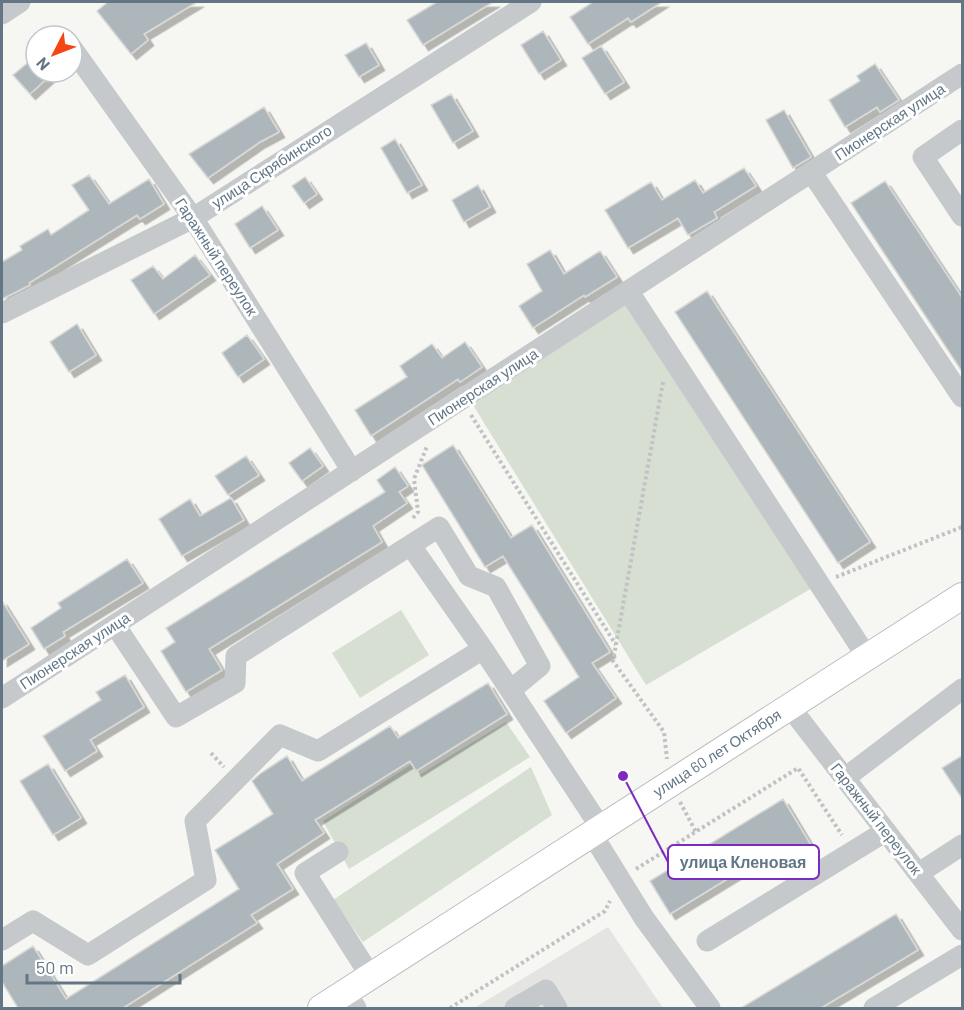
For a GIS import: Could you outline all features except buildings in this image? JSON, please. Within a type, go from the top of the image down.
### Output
[{"type":"main road","name":"улица 60 лет Октября","points":[[321,1008],[351,1001],[371,976],[963,596]]},
{"type":"street","points":[[2,14],[20,2]]},
{"type":"street","name":"улица Скрябинского","points":[[2,313],[193,218],[531,2]]},
{"type":"street","name":"Гаражный переулок","points":[[84,65],[193,218],[352,471]]},
{"type":"street","name":"Пионерская улица","points":[[2,698],[963,74]]},
{"type":"street","points":[[963,130],[923,157],[963,216]]},
{"type":"street","points":[[812,173],[963,398]]},
{"type":"street","points":[[629,292],[867,657]]},
{"type":"street","points":[[116,625],[176,717],[235,683],[236,656],[439,527],[469,576],[496,587],[540,666],[511,690]]},
{"type":"street","points":[[411,546],[511,690],[596,831],[620,879],[644,918],[710,1008]]},
{"type":"street","points":[[2,940],[33,921],[88,955],[206,880],[195,821],[280,735],[318,751],[483,649]]},
{"type":"street","points":[[845,778],[963,689]]},
{"type":"street","name":"Гаражный переулок","points":[[790,707],[963,930]]},
{"type":"street","points":[[707,941],[886,831]]},
{"type":"street","points":[[919,873],[963,845]]},
{"type":"street","points":[[338,852],[306,873],[371,976]]},
{"type":"street","points":[[874,1008],[963,955]]},
{"type":"street","points":[[515,1008],[546,990],[557,1008]]},
{"type":"path","points":[[669,354],[614,661],[664,732],[669,784],[696,832]]},
{"type":"path","points":[[461,401],[616,645]]},
{"type":"path","points":[[407,525],[418,512],[414,479],[440,415]]},
{"type":"path","points":[[819,584],[963,527]]},
{"type":"path","points":[[450,1008],[605,911],[620,879],[798,768],[853,851]]},
{"type":"shaded area","points":[[629,292],[819,584],[646,685],[473,405]]},
{"type":"shaded area","points":[[401,610],[429,655],[360,698],[332,653]]},
{"type":"shaded area","points":[[506,722],[530,757],[349,869],[323,821],[412,764],[419,775]]},
{"type":"shaded area","points":[[531,767],[552,815],[363,942],[333,900]]},
{"type":"shaded area","points":[[608,927],[663,1008],[474,1008]]},
{"type":"place","name":"улица Кленовая","points":[[623,776]]}]
